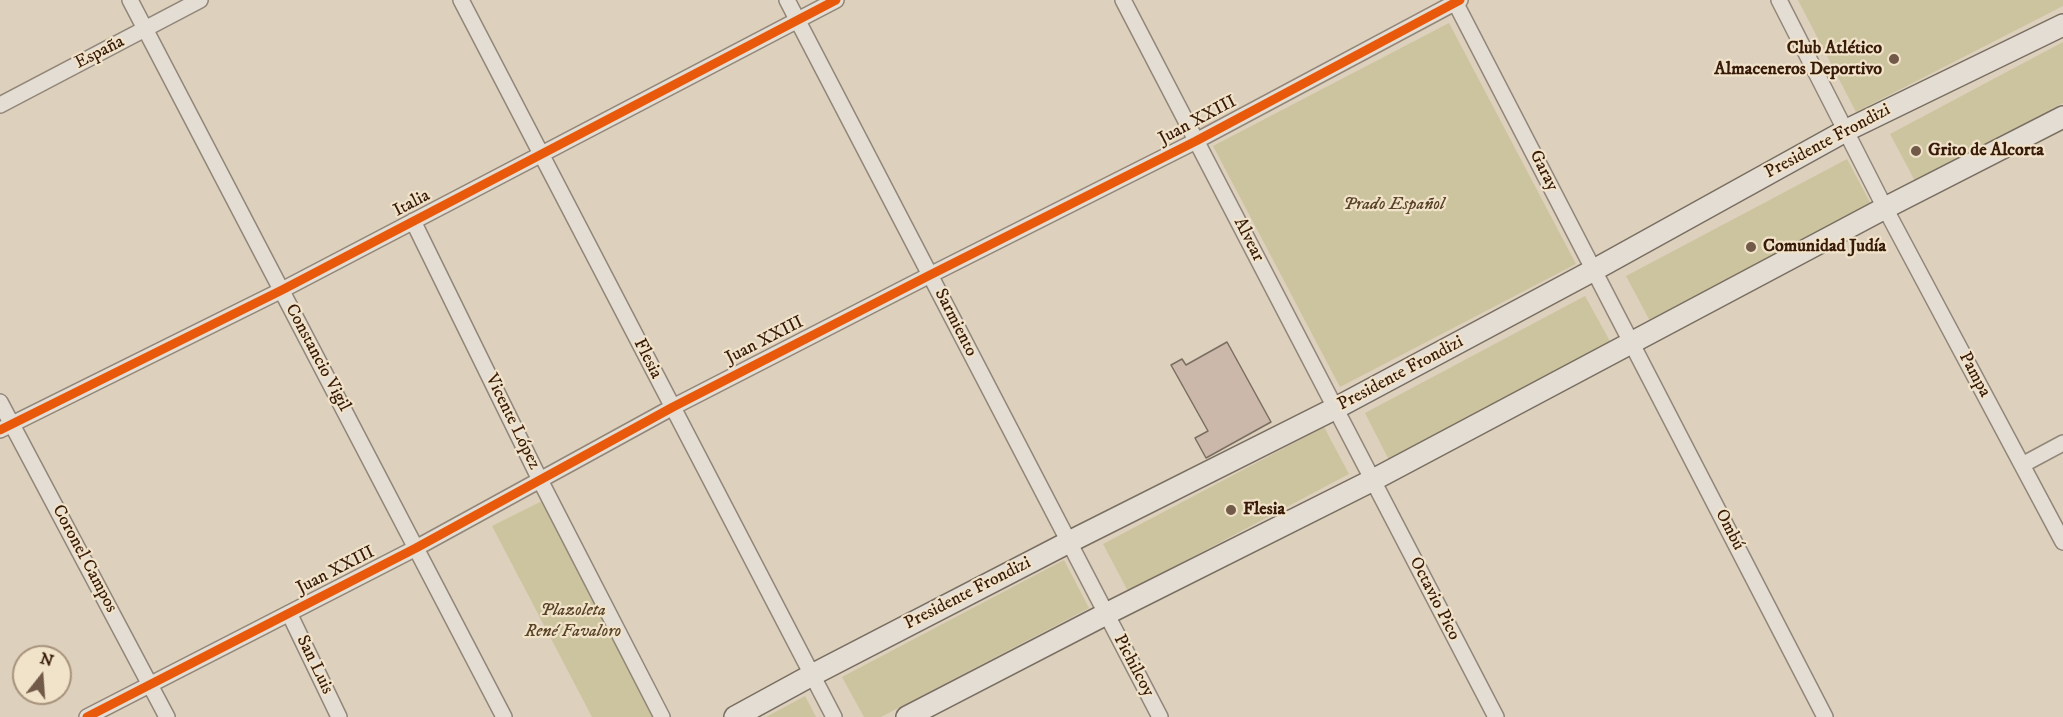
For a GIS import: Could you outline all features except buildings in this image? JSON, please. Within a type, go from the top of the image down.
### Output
[{"type":"main road","name":"Presidente Frondizi","points":[[735,717],[1069,542],[1336,408],[1594,270],[1847,130],[2063,25]]},
{"type":"main road","points":[[907,717],[1373,480],[1885,208],[2063,117]]},
{"type":"street","name":"Constancio Vigil","points":[[130,0],[504,717]]},
{"type":"street","name":"España","points":[[0,105],[200,0]]},
{"type":"street","name":"Flesia","points":[[461,0],[834,717]]},
{"type":"street","name":"Sarmiento","points":[[787,0],[1106,614]]},
{"type":"street","name":"Italia","points":[[6,427],[282,290],[836,0]]},
{"type":"street","name":"Alvear","points":[[1123,0],[1373,480]]},
{"type":"street","name":"Pampa","points":[[1779,0],[1885,208],[2063,542]]},
{"type":"street","name":"Juan XXIII","points":[[87,717],[416,548],[673,407],[1197,141],[1456,1]]},
{"type":"street","name":"Garay","points":[[1456,1],[1632,342]]},
{"type":"street","name":"Vicente López","points":[[413,221],[540,480],[662,717]]},
{"type":"street","name":"Ombú","points":[[1632,342],[1826,717]]},
{"type":"street","name":"Coronel Campos","points":[[0,402],[6,427],[167,717]]},
{"type":"street","points":[[2022,465],[2063,443]]},
{"type":"street","name":"Octavio Pico","points":[[1373,480],[1496,717]]},
{"type":"street","name":"San Luis","points":[[289,614],[339,717]]},
{"type":"street","name":"Pichilcoy","points":[[1106,614],[1160,717]]},
{"type":"green space","name":"Club Atlético Almaceneros Deportivo","points":[[1798,0],[2063,0],[2063,6],[1856,112]]},
{"type":"green space","name":"Prado Español","points":[[1449,23],[1576,264],[1340,387],[1213,146]]},
{"type":"green space","points":[[2063,42],[2063,103],[1915,181],[1890,134]]},
{"type":"green space","points":[[1847,159],[1872,206],[1651,323],[1626,276]]},
{"type":"green space","points":[[1585,296],[1611,343],[1389,460],[1365,413]]},
{"type":"green space","points":[[1324,427],[1349,474],[1128,591],[1103,544]]},
{"type":"green space","name":"Plazoleta René Favaloro","points":[[542,501],[654,717],[592,717],[492,526]]},
{"type":"green space","points":[[1064,560],[1089,608],[881,717],[864,717],[842,677]]},
{"type":"green space","points":[[805,696],[816,717],[766,717]]},
{"type":"cycle path","points":[[0,430],[282,290],[836,0]]},
{"type":"cycle path","points":[[87,717],[416,548],[673,407],[1196,141],[1460,0]]},
{"type":"place","name":"Club Atlético Almaceneros Deportivo","points":[[1894,59]]},
{"type":"place","name":"Grito de Alcorta","points":[[1916,151]]},
{"type":"place","name":"Comunidad Judía","points":[[1751,247]]},
{"type":"place","name":"Flesia","points":[[1231,510]]}]
